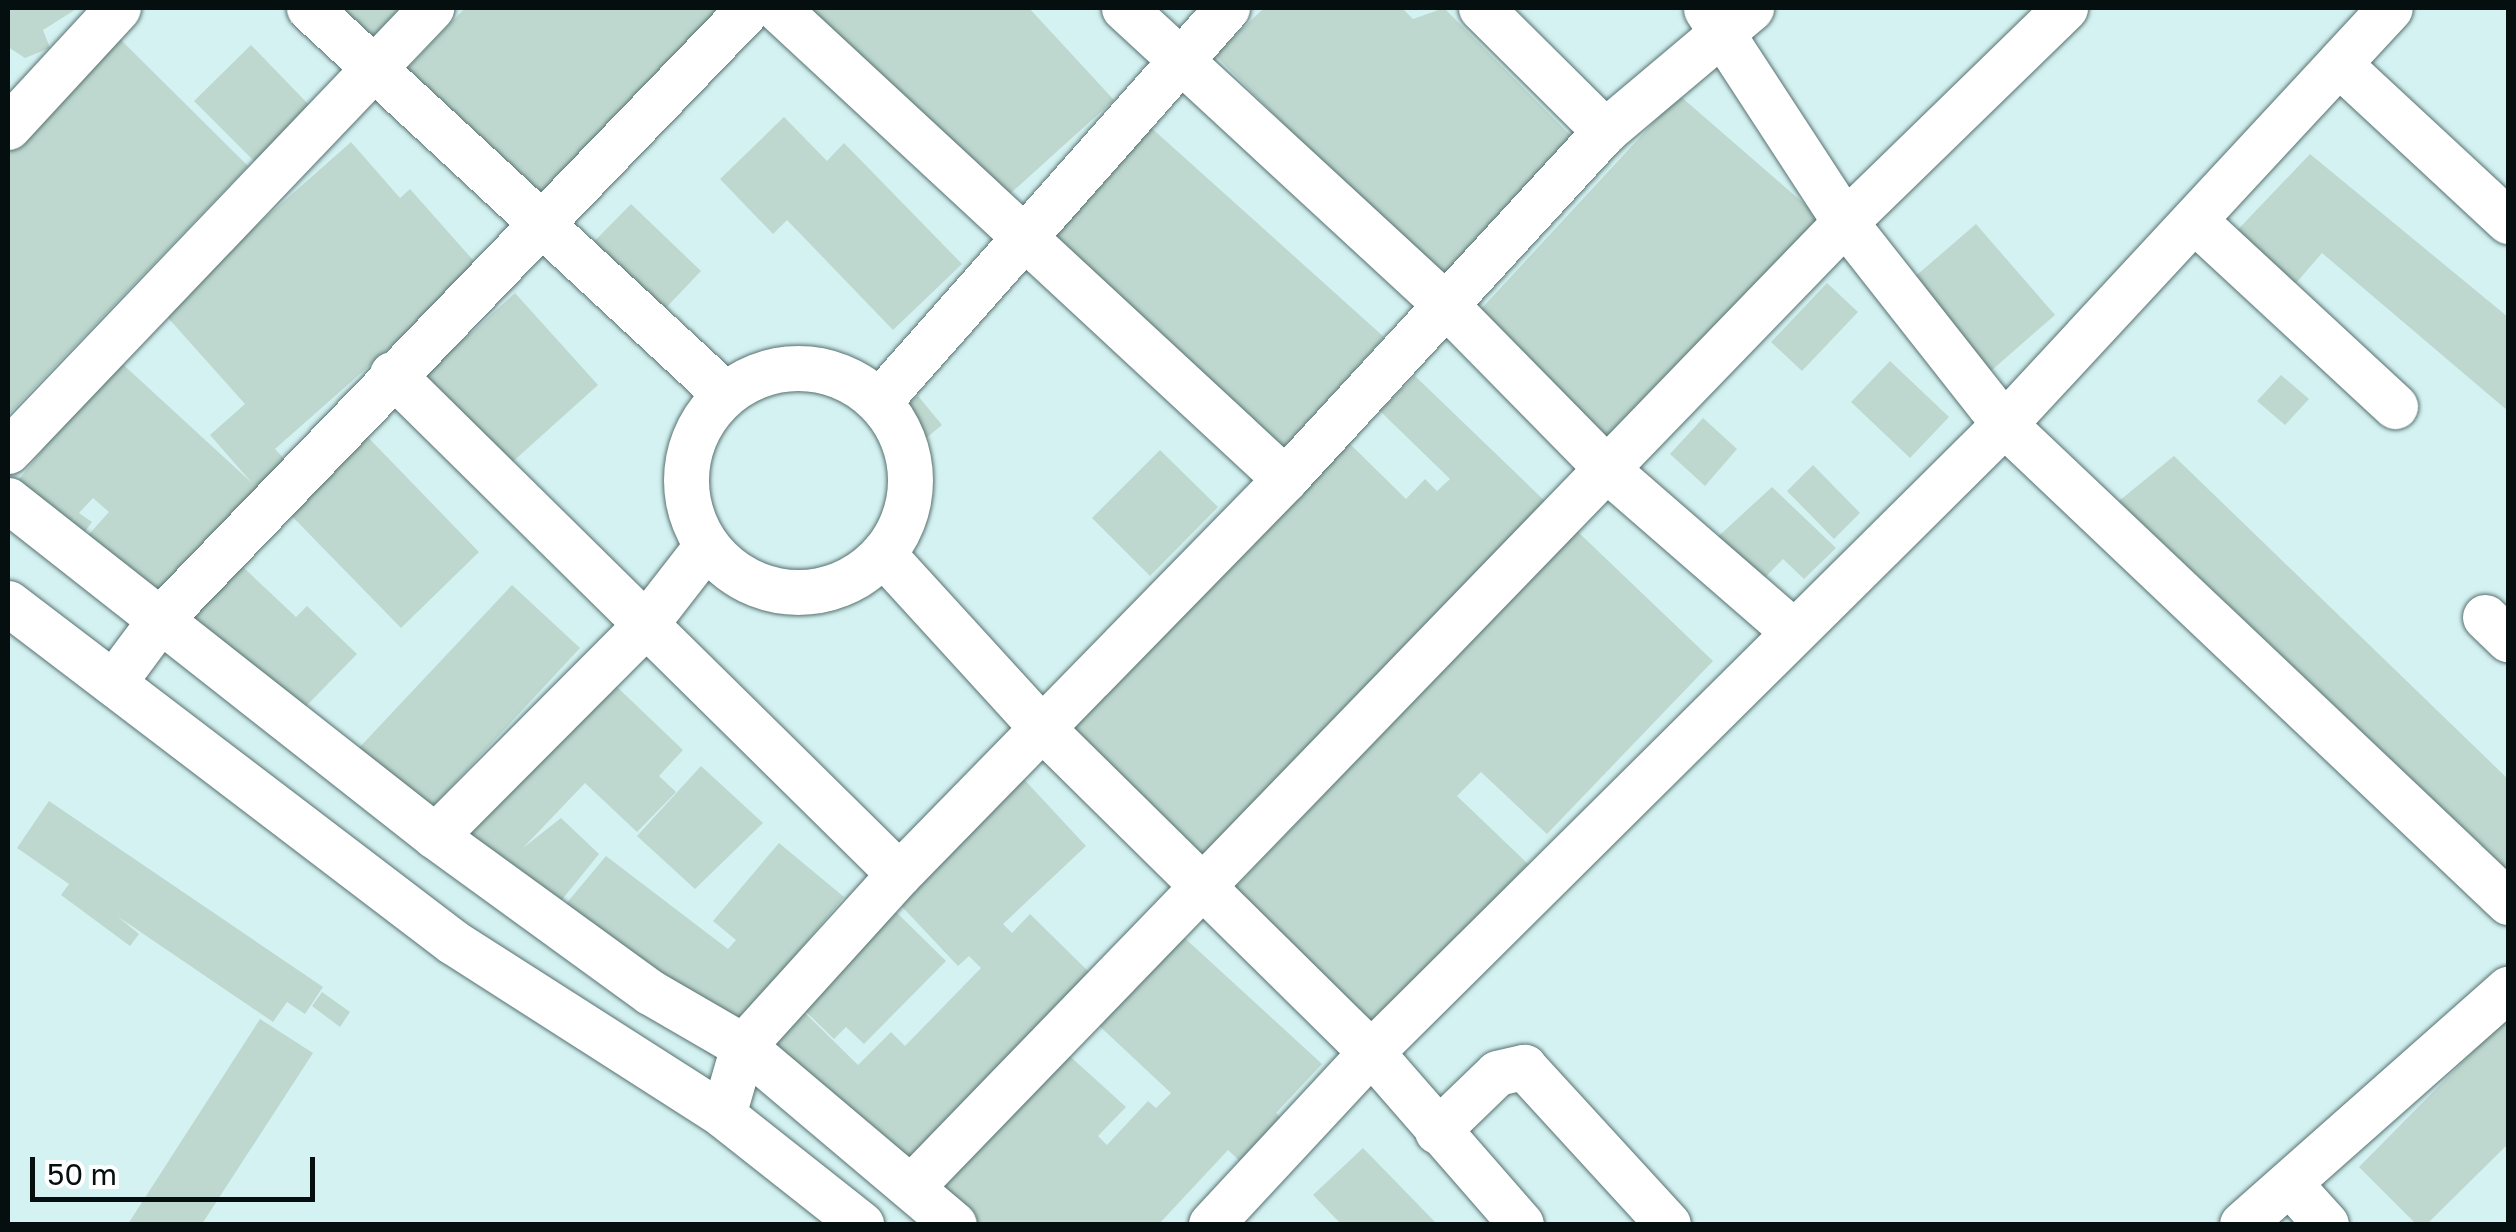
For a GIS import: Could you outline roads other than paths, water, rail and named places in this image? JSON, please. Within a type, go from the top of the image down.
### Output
[{"type":"street","points":[[8,127],[118,8]]},
{"type":"street","points":[[310,8],[542,226],[709,394]]},
{"type":"street","points":[[8,451],[432,8]]},
{"type":"street","points":[[112,683],[162,617],[748,8]]},
{"type":"street","points":[[778,8],[1285,479]]},
{"type":"street","points":[[1124,8],[1442,301],[1611,474],[1794,632]]},
{"type":"street","points":[[879,401],[1175,57],[1227,8]]},
{"type":"street","points":[[1481,8],[1606,131]]},
{"type":"street","points":[[911,1187],[1202,886],[1611,474],[1845,222],[2065,8]]},
{"type":"street","points":[[1211,1224],[1371,1052],[2004,424],[2390,8]]},
{"type":"street","points":[[723,1115],[743,1046],[899,874],[1285,479],[1442,301],[1606,131],[1726,15],[1845,222],[2004,424],[2508,902]]},
{"type":"street","points":[[2339,64],[2508,221]]},
{"type":"street","points":[[2194,220],[2395,406]]},
{"type":"street","points":[[820,369],[879,401],[899,428],[911,494],[883,554],[858,576],[793,592],[744,578],[706,546],[685,482],[709,394],[754,376],[820,369]]},
{"type":"street","points":[[392,374],[899,874]]},
{"type":"street","points":[[8,500],[162,617],[436,836],[650,992],[743,1046],[954,1224]]},
{"type":"street","points":[[436,836],[644,626],[706,546]]},
{"type":"street","points":[[883,554],[1040,726],[1371,1052],[1521,1224]]},
{"type":"street","points":[[8,603],[453,942],[723,1115],[861,1224]]},
{"type":"street","points":[[2242,1224],[2508,990]]},
{"type":"street","points":[[1437,1131],[1498,1074],[1524,1066],[1667,1224]]},
{"type":"street","points":[[2289,1183],[2326,1224]]}]
